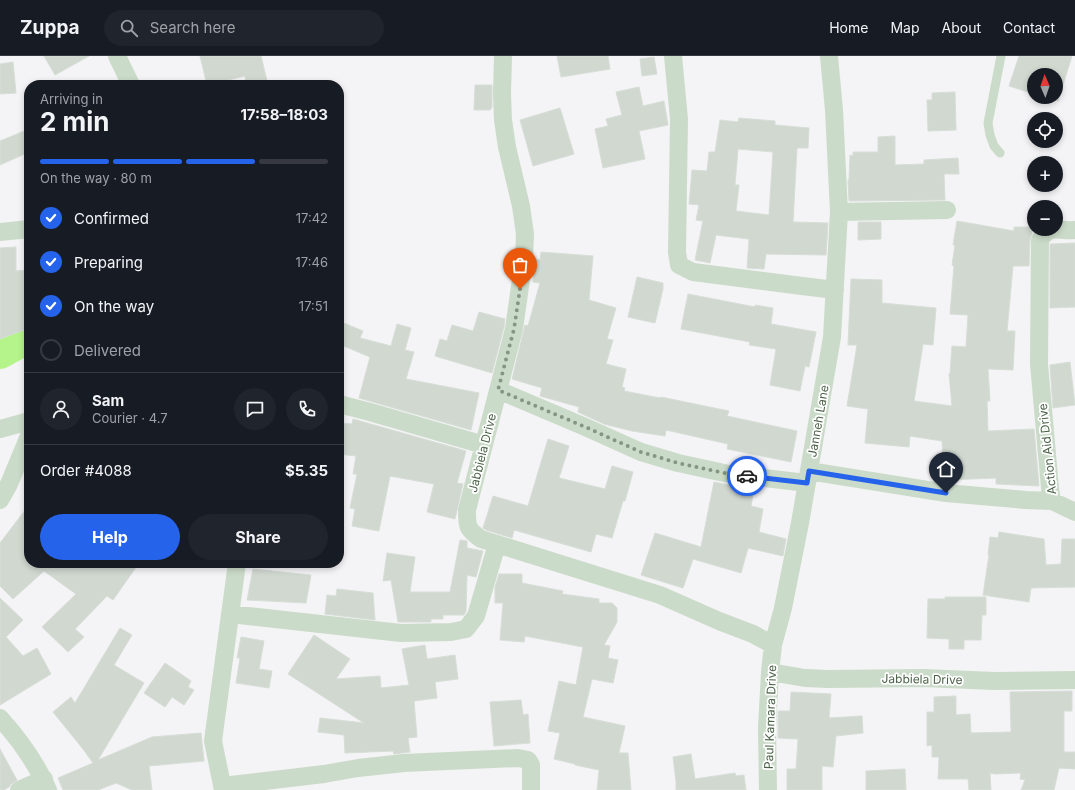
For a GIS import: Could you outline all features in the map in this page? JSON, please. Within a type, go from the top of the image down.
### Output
[{"type":"street","points":[[117,56],[129,80]]},
{"type":"street","name":"Jabbiela Drive","points":[[502,56],[503,120],[507,147],[521,206],[525,234],[524,258],[514,329],[467,510],[467,524],[471,532],[481,539],[660,595],[774,644]]},
{"type":"street","points":[[673,56],[679,119],[677,252],[680,265],[693,272],[835,290]]},
{"type":"street","name":"Janneh Lane","points":[[774,644],[783,608],[800,523],[832,336],[839,212],[834,110],[829,56]]},
{"type":"street","points":[[839,212],[947,210]]},
{"type":"street","points":[[0,232],[24,230]]},
{"type":"street","name":"Action Aid Drive","points":[[498,390],[641,452],[678,463],[729,474],[808,477],[946,493],[1018,500],[1052,501],[1039,364],[1040,240],[1044,233],[1051,230],[1075,230]]},
{"type":"street","points":[[344,405],[484,445]]},
{"type":"street","points":[[0,429],[24,422]]},
{"type":"street","points":[[0,500],[9,484],[24,448]]},
{"type":"street","points":[[1052,501],[1075,512]]},
{"type":"street","points":[[230,614],[401,633],[451,632],[466,629],[476,616],[496,544]]},
{"type":"street","points":[[236,568],[213,740],[223,788],[358,768],[397,764],[518,758],[528,760],[531,765],[531,790]]},
{"type":"street","name":"Paul Kamara Drive","points":[[768,790],[767,728],[770,672],[774,644]]},
{"type":"street","name":"Jabbiela Drive","points":[[770,672],[805,678],[828,679],[923,678],[995,681],[1075,680]]},
{"type":"street","points":[[0,718],[18,738],[33,760],[46,784],[19,790]]},
{"type":"lane","points":[[1000,153],[994,146],[988,123],[1001,56]]},
{"type":"building","points":[[44,56],[89,56],[55,75]]},
{"type":"building","points":[[200,56],[261,56],[267,80],[245,80],[245,76],[228,80],[206,80]]},
{"type":"building","points":[[557,56],[608,56],[610,69],[561,77]]},
{"type":"building","points":[[1019,56],[1072,56],[1063,85],[1063,68],[1027,68],[1027,92],[1009,86]]},
{"type":"building","points":[[654,57],[657,74],[642,76],[640,59]]},
{"type":"building","points":[[13,62],[16,93],[0,94],[0,64]]},
{"type":"building","points":[[475,85],[492,85],[492,107],[490,110],[474,110]]},
{"type":"building","points":[[639,87],[643,106],[664,101],[668,125],[639,131],[645,159],[603,168],[595,129],[608,126],[606,119],[622,115],[616,92]]},
{"type":"building","points":[[955,92],[956,130],[928,131],[927,100],[932,100],[932,93]]},
{"type":"building","points":[[560,108],[574,154],[533,166],[520,120]]},
{"type":"building","points":[[739,118],[775,121],[775,125],[809,128],[808,148],[797,148],[793,222],[828,223],[826,255],[766,254],[764,269],[747,268],[749,239],[716,235],[710,263],[695,260],[703,221],[696,220],[699,205],[689,204],[692,170],[707,171],[709,152],[715,152],[720,120],[738,122]],"holes":[[[738,149],[773,152],[769,215],[736,211],[739,185],[735,185]]]},
{"type":"building","points":[[24,131],[24,154],[0,165],[0,141]]},
{"type":"building","points":[[895,136],[895,165],[924,164],[924,160],[958,158],[959,174],[944,174],[945,200],[849,201],[848,180],[850,155],[853,156],[853,152],[878,152],[878,137]]},
{"type":"building","points":[[957,221],[1014,231],[1014,227],[1027,227],[1027,236],[1031,236],[1029,266],[1013,266],[1007,331],[1015,331],[1013,370],[988,369],[990,401],[987,401],[988,431],[1034,429],[1039,486],[996,484],[996,478],[944,480],[942,441],[910,436],[909,447],[865,443],[868,409],[847,406],[857,345],[848,345],[851,279],[882,280],[882,303],[936,308],[933,345],[923,344],[914,401],[952,406],[949,374],[952,346],[966,347],[968,315],[950,314],[954,266],[952,265],[955,245],[953,245]]},
{"type":"building","points":[[858,222],[881,222],[881,239],[858,240]]},
{"type":"building","points":[[1075,243],[1075,307],[1050,308],[1050,244]]},
{"type":"building","points":[[16,247],[16,271],[24,270],[24,330],[0,339],[0,248]]},
{"type":"building","points":[[541,252],[593,256],[589,300],[616,308],[607,339],[613,340],[606,364],[626,369],[622,387],[625,388],[624,391],[729,411],[727,416],[797,431],[791,462],[727,449],[728,444],[666,430],[665,436],[632,431],[604,424],[578,412],[579,407],[540,396],[542,388],[512,379],[525,325],[528,326],[540,283],[533,282],[535,259],[540,260]]},
{"type":"building","points":[[637,277],[663,283],[655,323],[628,317]]},
{"type":"building","points":[[688,294],[755,307],[755,305],[773,308],[771,324],[816,332],[809,367],[805,366],[800,391],[770,385],[776,349],[749,345],[750,342],[681,329]]},
{"type":"building","points":[[479,312],[505,319],[492,373],[435,356],[440,339],[447,341],[452,325],[473,331]]},
{"type":"building","points":[[344,323],[363,331],[360,338],[391,346],[397,324],[411,328],[405,350],[414,352],[406,379],[479,393],[471,430],[359,398],[370,357],[344,346]]},
{"type":"building","points":[[1070,362],[1075,405],[1053,408],[1050,365]]},
{"type":"building","points":[[353,419],[466,451],[457,483],[463,484],[455,519],[427,512],[434,484],[390,476],[379,531],[352,526],[355,509],[350,508],[357,474],[353,474],[356,456],[344,455],[344,423],[352,424]]},
{"type":"building","points":[[548,439],[569,446],[559,478],[605,489],[612,466],[633,472],[612,538],[596,534],[591,552],[514,530],[512,538],[483,528],[493,496],[528,506]]},
{"type":"building","points":[[714,482],[754,490],[751,506],[763,509],[759,532],[786,539],[783,556],[748,548],[741,573],[693,559],[683,588],[641,575],[655,533],[701,547]]},
{"type":"building","points":[[24,512],[24,568],[135,568],[113,600],[107,596],[75,629],[84,637],[68,652],[42,627],[76,594],[44,571],[13,599],[0,586],[0,543]]},
{"type":"building","points":[[999,532],[1044,539],[1046,565],[1061,564],[1062,539],[1075,539],[1075,587],[1031,588],[1029,602],[983,595],[990,537],[998,538]]},
{"type":"building","points":[[460,540],[467,541],[467,548],[483,551],[476,577],[467,575],[466,611],[464,615],[443,615],[443,619],[431,619],[431,622],[398,622],[391,580],[383,581],[387,553],[415,557],[410,592],[450,592]]},
{"type":"building","points":[[253,569],[311,575],[306,603],[247,600]]},
{"type":"building","points":[[499,574],[522,574],[522,583],[563,591],[562,594],[599,599],[599,603],[612,603],[617,608],[617,622],[604,645],[610,646],[608,658],[618,660],[613,683],[592,679],[583,717],[625,726],[619,753],[628,753],[631,790],[597,790],[599,770],[554,759],[560,733],[548,731],[559,681],[576,685],[583,647],[525,636],[524,642],[500,640],[503,603],[495,603],[495,587]]},
{"type":"building","points":[[337,589],[373,593],[375,620],[325,614],[327,595],[336,596]]},
{"type":"building","points":[[945,597],[986,597],[986,615],[982,615],[981,640],[964,640],[964,649],[949,649],[949,639],[927,638],[928,599],[945,599]]},
{"type":"building","points":[[0,598],[23,620],[6,637],[23,656],[37,648],[51,674],[0,705]]},
{"type":"building","points":[[120,628],[132,635],[114,665],[144,683],[98,760],[152,737],[201,733],[204,761],[149,766],[152,790],[132,790],[116,783],[98,790],[63,790],[58,778],[93,763],[53,712],[71,697],[75,703]]},
{"type":"building","points":[[314,635],[350,659],[336,679],[380,676],[381,688],[409,685],[402,649],[425,645],[427,659],[455,655],[458,679],[435,682],[437,698],[414,701],[417,737],[408,738],[410,752],[394,754],[393,751],[345,753],[344,735],[318,732],[320,718],[364,723],[288,674]]},
{"type":"building","points":[[241,637],[264,641],[259,669],[272,671],[269,688],[236,683],[240,658],[237,658]]},
{"type":"building","points":[[165,663],[191,681],[188,687],[194,690],[184,705],[172,697],[165,707],[144,693]]},
{"type":"building","points":[[1072,691],[1072,711],[1064,711],[1064,752],[1075,752],[1075,769],[1059,768],[1054,790],[1021,790],[1025,780],[1020,779],[1021,773],[990,773],[991,790],[969,790],[968,779],[938,779],[939,757],[932,757],[932,745],[927,746],[927,712],[934,712],[934,697],[956,696],[956,715],[970,714],[971,733],[1011,732],[1010,692]]},
{"type":"building","points":[[791,692],[831,694],[829,718],[862,716],[863,733],[836,736],[833,767],[822,766],[822,790],[787,790],[787,769],[796,769],[798,739],[778,738],[778,711],[790,711]]},
{"type":"building","points":[[521,700],[523,715],[528,714],[530,743],[494,746],[490,702]]},
{"type":"building","points":[[0,749],[17,780],[4,790],[0,790]]},
{"type":"building","points":[[691,754],[695,779],[735,773],[736,776],[744,775],[746,790],[676,790],[673,757]]},
{"type":"building","points":[[905,769],[906,790],[866,790],[866,771]]},
{"type":"waterway","points":[[0,353],[24,340]]},
{"type":"way so far","points":[[520,289],[514,329],[498,390],[641,452],[678,463],[729,474],[747,476]]},
{"type":"route","points":[[747,476],[807,483],[809,471],[946,493]]}]
